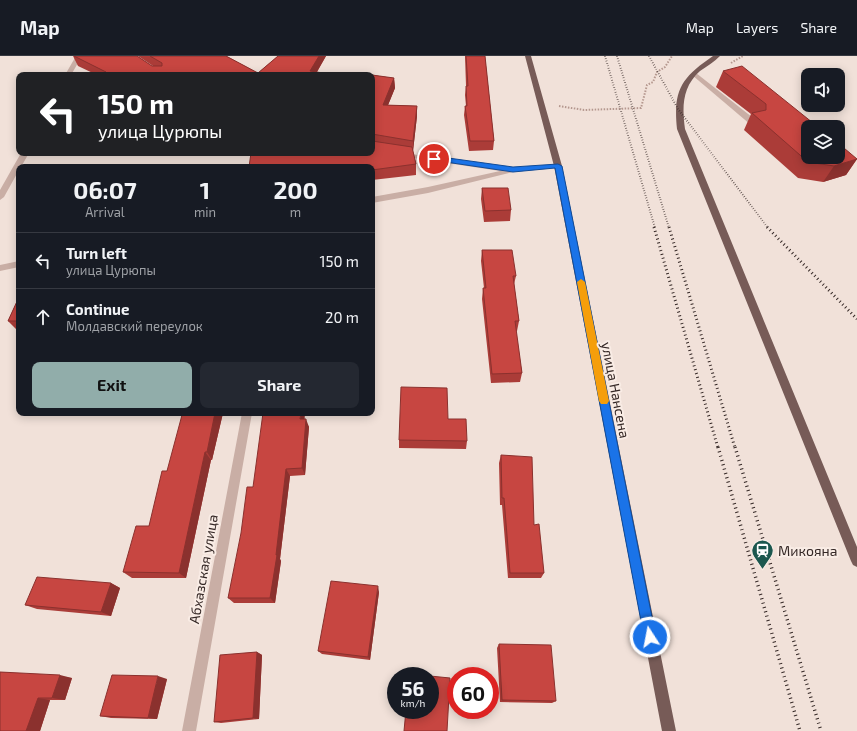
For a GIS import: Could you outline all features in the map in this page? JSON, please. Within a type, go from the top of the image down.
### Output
[{"type":"main road","name":"улица Нансена","points":[[528,56],[558,166],[668,731]]},
{"type":"main road","points":[[717,56],[684,84],[678,109],[681,129],[857,561]]},
{"type":"street","points":[[70,72],[79,56]]},
{"type":"street","points":[[694,74],[754,123]]},
{"type":"street","points":[[395,153],[513,170]]},
{"type":"street","points":[[375,199],[428,190],[513,170],[558,166]]},
{"type":"street","points":[[0,197],[16,169]]},
{"type":"street","points":[[0,268],[16,265]]},
{"type":"street","name":"Абхазская улица","points":[[189,731],[246,416]]},
{"type":"path","points":[[541,103],[584,110],[641,108],[647,85],[653,82],[657,72],[665,67],[672,56]]},
{"type":"building","points":[[74,56],[137,56],[152,66],[162,66],[162,63],[150,56],[226,56],[256,72],[106,72]]},
{"type":"building","points":[[278,56],[319,56],[310,71],[316,72],[259,72]]},
{"type":"building","points":[[466,56],[485,56],[494,141],[470,141],[465,106],[467,106],[466,86],[468,86]]},
{"type":"building","points":[[742,66],[809,120],[801,120],[801,156],[752,113],[766,110],[766,104],[723,71]]},
{"type":"building","points":[[375,75],[394,78],[383,105],[417,106],[413,141],[375,135]]},
{"type":"building","points":[[375,141],[412,147],[416,164],[375,170],[375,164],[249,164],[251,156],[375,156]]},
{"type":"building","points":[[845,149],[857,159],[845,163]]},
{"type":"building","points":[[821,164],[841,164],[834,166]]},
{"type":"building","points":[[482,188],[508,188],[511,210],[485,211]]},
{"type":"building","points":[[482,250],[512,250],[516,276],[513,276],[519,321],[515,321],[522,373],[492,374],[483,288],[486,288]]},
{"type":"building","points":[[16,304],[16,321],[8,321]]},
{"type":"building","points":[[401,387],[447,388],[448,419],[466,419],[467,441],[399,440]]},
{"type":"building","points":[[182,416],[214,416],[207,452],[205,452],[179,573],[123,572],[136,526],[149,526],[162,471],[167,471]]},
{"type":"building","points":[[263,416],[300,416],[300,419],[306,419],[302,468],[286,469],[277,555],[270,598],[228,598],[241,533],[247,487],[253,487]]},
{"type":"building","points":[[501,455],[532,457],[534,525],[539,524],[544,573],[510,573],[504,498],[502,498]]},
{"type":"building","points":[[37,577],[111,583],[101,612],[25,605]]},
{"type":"building","points":[[331,581],[378,586],[368,657],[318,651]]},
{"type":"building","points":[[499,644],[551,645],[556,701],[502,700]]},
{"type":"building","points":[[257,652],[253,718],[214,722],[220,655]]},
{"type":"building","points":[[0,672],[60,675],[52,698],[38,698],[26,731],[0,731]]},
{"type":"building","points":[[112,675],[158,676],[148,718],[100,716]]},
{"type":"building","points":[[439,677],[447,678],[447,731],[404,731],[405,719],[439,719]]},
{"type":"railway","points":[[605,56],[655,228]]},
{"type":"railway","points":[[617,56],[669,228]]},
{"type":"railway","points":[[649,56],[678,109],[768,228]]},
{"type":"railway","points":[[654,227],[718,448]]},
{"type":"railway","points":[[669,227],[735,448]]},
{"type":"railway","points":[[767,227],[857,319]]},
{"type":"railway","points":[[718,447],[800,731]]},
{"type":"railway","points":[[735,447],[821,731]]},
{"type":"slow traffic","points":[[581,282],[604,401]]},
{"type":"place","name":"Микояна","points":[[763,570]]},
{"type":"route","points":[[434,159],[513,170],[558,166],[650,637]]}]
